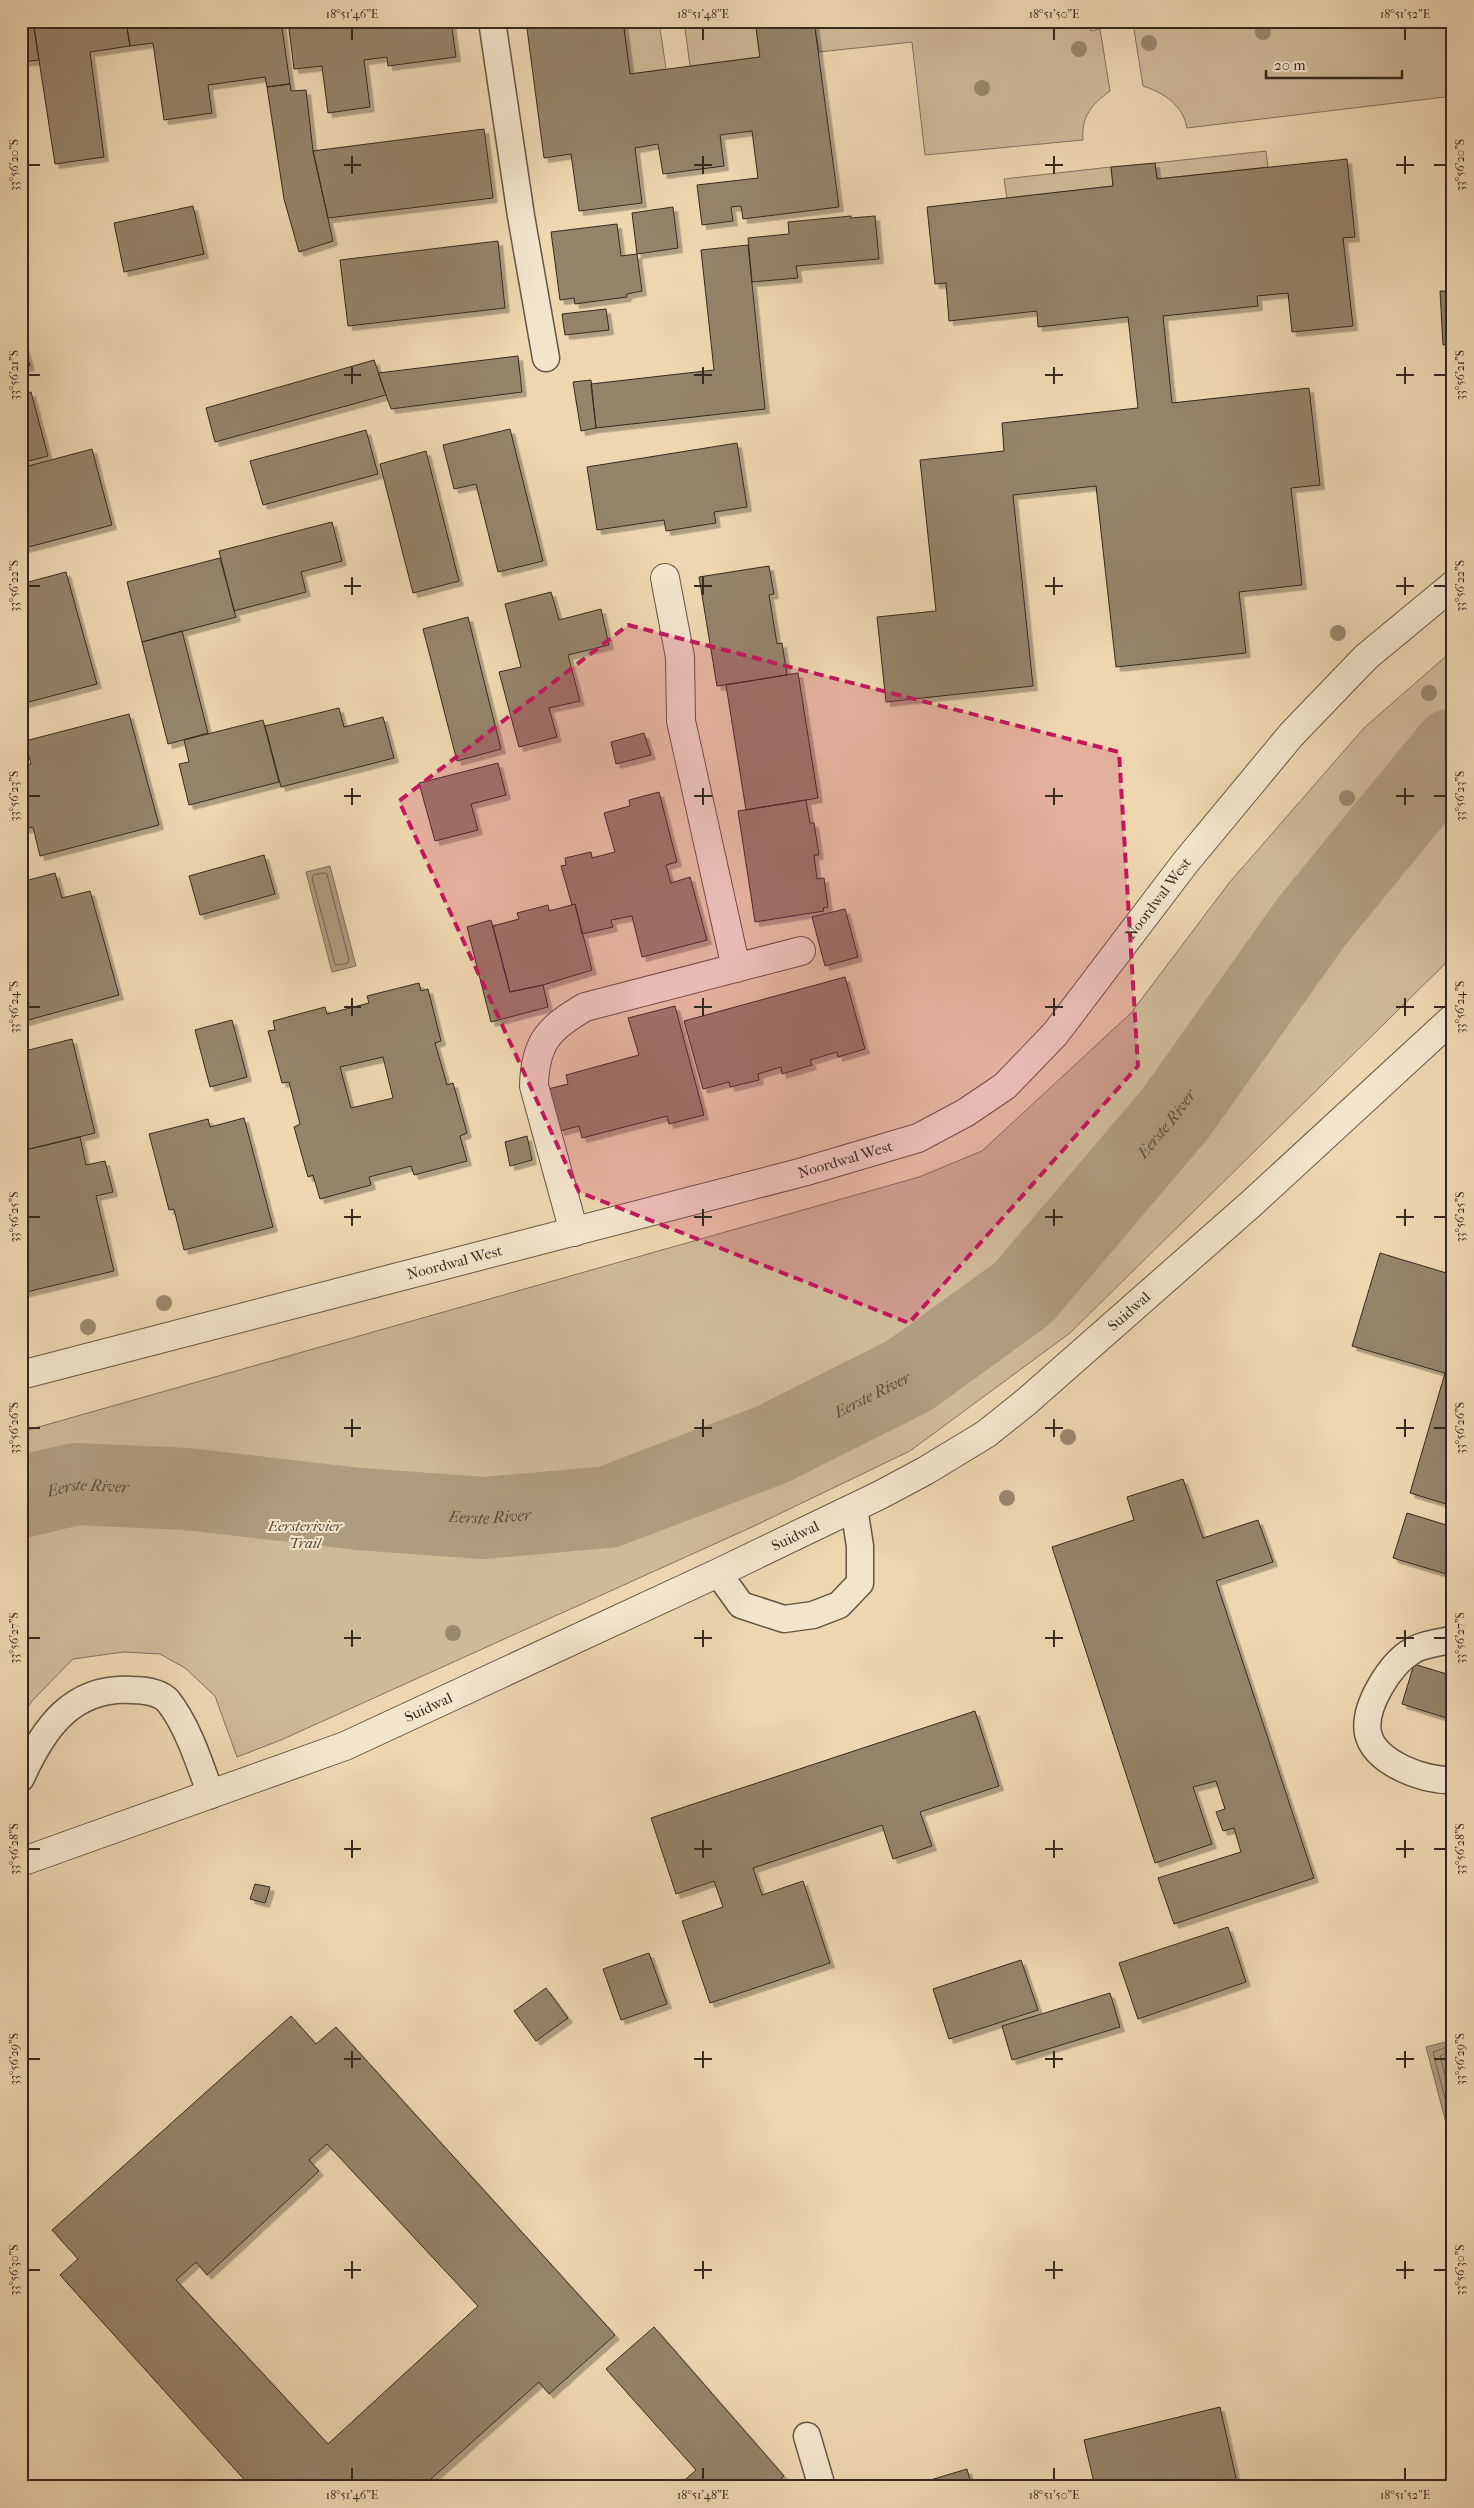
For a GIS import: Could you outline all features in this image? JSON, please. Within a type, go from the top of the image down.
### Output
[{"type":"street","points":[[665,578],[680,657],[682,721],[736,968]]},
{"type":"street","name":"Noordwal West","points":[[21,1376],[803,1172],[918,1138],[965,1113],[1005,1086],[1055,1034],[1185,863],[1291,735],[1366,657],[1453,584]]},
{"type":"street","points":[[574,1232],[534,1086],[534,1064],[543,1040],[561,1021],[585,1007],[801,951]]},
{"type":"street","name":"Suidwal","points":[[21,1862],[345,1746],[718,1573],[854,1508],[925,1471],[986,1434],[1026,1402],[1252,1203],[1453,1018]]},
{"type":"lane","points":[[492,21],[521,216],[546,358]]},
{"type":"lane","points":[[718,1573],[741,1605],[784,1619],[813,1615],[839,1605],[860,1583],[860,1546],[854,1508]]},
{"type":"lane","points":[[1453,1639],[1412,1650],[1386,1676],[1371,1706],[1368,1733],[1381,1756],[1405,1770],[1439,1781],[1453,1780]]},
{"type":"lane","points":[[21,1778],[35,1747],[58,1716],[86,1696],[119,1689],[147,1690],[167,1700],[193,1746],[211,1795]]},
{"type":"lane","points":[[807,2436],[822,2487]]},
{"type":"highlighted area","points":[[628,625],[1119,752],[1138,1066],[909,1323],[579,1192],[399,801]]},
{"type":"green space","points":[[623,21],[659,21],[666,69],[630,74]]},
{"type":"green space","points":[[684,21],[755,21],[760,57],[690,66]]},
{"type":"green space","points":[[814,21],[1089,21],[1091,31],[1100,29],[1110,91],[1089,111],[1084,124],[1083,140],[925,155],[912,42],[819,52]]},
{"type":"green space","points":[[1141,21],[1453,21],[1453,96],[1187,128],[1177,106],[1165,96],[1143,86],[1133,23]]},
{"type":"green space","points":[[1266,151],[1268,167],[1157,179],[1155,163]]},
{"type":"green space","points":[[1111,167],[1113,186],[1007,198],[1004,179]]},
{"type":"green space","name":"Eersterivier Trail","points":[[1453,650],[1453,956],[1070,1333],[910,1451],[752,1527],[281,1740],[237,1757],[215,1696],[185,1668],[160,1654],[124,1652],[73,1659],[32,1701],[21,1717],[21,1432],[919,1177],[982,1151],[1131,1013],[1229,883],[1364,728]]},
{"type":"water","points":[[330,866],[356,966],[332,972],[306,872]]},
{"type":"water","points":[[1453,2040],[1453,2149],[1426,2047]]},
{"type":"building","points":[[21,21],[33,21],[39,60],[21,62]]},
{"type":"building","points":[[33,21],[126,21],[130,46],[90,52],[104,157],[55,164]]},
{"type":"building","points":[[126,21],[281,21],[290,84],[267,87],[265,77],[208,85],[212,113],[164,120],[153,43],[130,46]]},
{"type":"building","points":[[288,21],[451,21],[456,57],[388,66],[387,57],[364,60],[370,107],[328,113],[322,66],[294,69]]},
{"type":"building","points":[[526,21],[623,21],[630,74],[760,57],[755,21],[814,21],[839,207],[743,219],[741,206],[731,207],[733,221],[702,225],[697,185],[758,178],[752,131],[720,135],[724,166],[663,174],[658,144],[635,148],[642,203],[579,211],[571,154],[544,158]]},
{"type":"building","points":[[290,84],[291,91],[306,90],[313,151],[333,241],[299,252],[284,199],[267,87]]},
{"type":"building","points":[[484,129],[493,198],[328,218],[313,151]]},
{"type":"building","points":[[1347,159],[1355,237],[1343,238],[1353,326],[1292,332],[1288,293],[1257,296],[1258,306],[1163,316],[1172,403],[1309,388],[1320,485],[1291,488],[1302,585],[1239,592],[1246,653],[1116,667],[1096,486],[1013,495],[1033,686],[886,702],[877,617],[936,611],[920,460],[1004,451],[1002,423],[1138,408],[1128,317],[1038,327],[1037,311],[949,321],[946,283],[935,284],[927,207],[1113,186],[1111,167],[1155,163],[1157,179]]},
{"type":"building","points":[[193,206],[204,254],[124,272],[114,223]]},
{"type":"building","points":[[673,207],[678,248],[637,254],[632,213]]},
{"type":"building","points":[[851,216],[851,218],[875,216],[879,259],[796,266],[798,278],[752,282],[748,238],[789,234],[788,222]]},
{"type":"building","points":[[617,224],[621,256],[637,254],[642,291],[627,294],[627,297],[575,304],[574,298],[560,300],[551,232]]},
{"type":"building","points":[[498,241],[505,308],[348,326],[340,260]]},
{"type":"building","points":[[748,245],[765,409],[596,428],[591,384],[714,370],[701,250]]},
{"type":"building","points":[[1440,291],[1453,291],[1453,344],[1443,345]]},
{"type":"building","points":[[606,309],[609,330],[565,335],[562,314]]},
{"type":"building","points":[[21,334],[30,366],[21,368]]},
{"type":"building","points":[[518,356],[522,392],[391,409],[378,373]]},
{"type":"building","points":[[374,360],[386,395],[215,442],[206,408]]},
{"type":"building","points":[[591,380],[596,428],[581,431],[573,382]]},
{"type":"building","points":[[31,392],[48,456],[21,463],[21,394]]},
{"type":"building","points":[[510,429],[543,561],[498,572],[476,484],[454,489],[443,445]]},
{"type":"building","points":[[366,430],[378,474],[263,505],[250,461]]},
{"type":"building","points":[[737,443],[747,507],[714,512],[716,523],[666,531],[664,520],[597,530],[587,467]]},
{"type":"building","points":[[92,449],[112,525],[21,549],[21,468]]},
{"type":"building","points":[[426,451],[459,581],[413,593],[380,464]]},
{"type":"building","points":[[332,522],[342,561],[301,572],[306,592],[234,611],[219,551]]},
{"type":"building","points":[[220,558],[236,617],[142,642],[127,582]]},
{"type":"building","points":[[769,566],[774,594],[769,595],[777,644],[782,643],[787,675],[717,686],[699,577]]},
{"type":"building","points":[[66,572],[97,684],[21,704],[21,584]]},
{"type":"building","points":[[551,592],[559,620],[601,609],[609,645],[568,655],[580,701],[549,708],[557,737],[519,747],[499,672],[521,667],[505,604]]},
{"type":"building","points":[[468,617],[501,749],[457,761],[423,629]]},
{"type":"building","points":[[182,631],[208,733],[168,744],[142,642]]},
{"type":"building","points":[[798,673],[818,798],[746,810],[726,685]]},
{"type":"building","points":[[339,708],[344,727],[383,717],[394,758],[281,787],[265,726]]},
{"type":"building","points":[[129,714],[159,825],[40,856],[33,827],[21,829],[21,766],[31,764],[25,741]]},
{"type":"building","points":[[263,720],[279,782],[189,805],[179,764],[189,762],[184,740]]},
{"type":"building","points":[[644,733],[651,755],[616,764],[611,742]]},
{"type":"building","points":[[498,763],[506,795],[471,804],[478,830],[435,841],[419,783]]},
{"type":"building","points":[[659,792],[677,862],[666,865],[671,883],[690,877],[707,940],[642,957],[632,916],[611,920],[613,927],[582,934],[575,904],[572,905],[561,866],[566,865],[565,858],[591,852],[592,858],[615,852],[604,813],[630,806],[629,800]]},
{"type":"building","points":[[806,800],[810,823],[814,823],[819,855],[814,855],[817,879],[824,878],[828,907],[823,908],[824,911],[755,922],[738,811]]},
{"type":"building","points":[[264,855],[275,894],[200,915],[189,876]]},
{"type":"building","points":[[55,873],[62,898],[90,891],[119,995],[21,1022],[21,882]]},
{"type":"building","points":[[575,904],[592,970],[543,985],[510,992],[493,926],[519,919],[517,913],[548,905],[549,911]]},
{"type":"building","points":[[845,909],[858,957],[825,966],[812,917]]},
{"type":"building","points":[[491,920],[510,992],[543,985],[548,1007],[491,1022],[467,927]]},
{"type":"building","points":[[845,977],[865,1049],[838,1057],[837,1052],[810,1060],[812,1065],[782,1074],[781,1067],[758,1074],[759,1080],[730,1087],[729,1082],[703,1089],[684,1021]]},
{"type":"building","points":[[419,983],[421,991],[428,989],[441,1041],[435,1043],[447,1085],[453,1083],[467,1133],[460,1136],[467,1161],[414,1175],[411,1166],[369,1177],[371,1185],[320,1199],[313,1175],[308,1177],[294,1127],[300,1124],[289,1082],[282,1083],[268,1031],[275,1030],[273,1021],[325,1007],[327,1014],[369,1003],[367,996]],"holes":[[[383,1057],[393,1098],[351,1108],[340,1067]]]},
{"type":"building","points":[[675,1006],[704,1115],[669,1124],[667,1116],[582,1138],[579,1126],[560,1131],[548,1089],[568,1084],[566,1075],[639,1055],[628,1018]]},
{"type":"building","points":[[232,1020],[247,1077],[210,1087],[195,1030]]},
{"type":"building","points":[[72,1039],[95,1133],[21,1151],[21,1052]]},
{"type":"building","points":[[244,1118],[273,1227],[184,1250],[174,1209],[169,1210],[149,1134],[208,1119],[210,1127]]},
{"type":"building","points":[[527,1136],[532,1160],[510,1166],[505,1142]]},
{"type":"building","points":[[80,1137],[86,1165],[105,1161],[113,1192],[96,1196],[114,1271],[22,1293],[21,1151]]},
{"type":"building","points":[[1380,1253],[1453,1275],[1453,1506],[1410,1493],[1445,1373],[1352,1346]]},
{"type":"building","points":[[1183,1479],[1203,1538],[1258,1520],[1273,1562],[1216,1581],[1314,1878],[1174,1924],[1158,1878],[1241,1852],[1234,1828],[1223,1831],[1216,1812],[1225,1809],[1216,1781],[1193,1787],[1212,1844],[1155,1863],[1052,1547],[1134,1520],[1127,1497]]},
{"type":"building","points":[[1407,1513],[1453,1527],[1453,1576],[1393,1558]]},
{"type":"building","points":[[1414,1664],[1453,1676],[1453,1720],[1402,1704]]},
{"type":"building","points":[[975,1711],[999,1786],[920,1812],[932,1846],[893,1859],[882,1825],[753,1868],[762,1895],[803,1881],[830,1963],[710,2003],[682,1921],[723,1907],[714,1881],[676,1894],[651,1818]]},
{"type":"building","points":[[255,1884],[270,1887],[265,1903],[250,1899]]},
{"type":"building","points":[[1228,1927],[1246,1982],[1138,2019],[1119,1963]]},
{"type":"building","points":[[649,1953],[667,2004],[621,2020],[603,1969]]},
{"type":"building","points":[[1021,1960],[1038,2010],[949,2039],[933,1989]]},
{"type":"building","points":[[546,1988],[568,2018],[536,2041],[514,2011]]},
{"type":"building","points":[[1110,1993],[1120,2027],[1012,2060],[1002,2026]]},
{"type":"building","points":[[291,2016],[316,2044],[336,2027],[615,2335],[549,2394],[539,2382],[422,2487],[251,2487],[60,2275],[78,2259],[52,2230]],"holes":[[[327,2144],[478,2306],[328,2444],[176,2280],[196,2262],[207,2275],[319,2171],[309,2160]]]},
{"type":"building","points":[[654,2327],[784,2476],[772,2487],[677,2487],[696,2470],[606,2369]]},
{"type":"building","points":[[1220,2407],[1238,2487],[1095,2487],[1084,2440]]},
{"type":"building","points":[[967,2469],[972,2487],[907,2487]]},
{"type":"waterway","name":"Eerste River","points":[[21,1497],[76,1484],[187,1489],[359,1509],[483,1518],[608,1507],[773,1444],[910,1375],[1023,1293],[1175,1114],[1312,921],[1453,749]]}]
